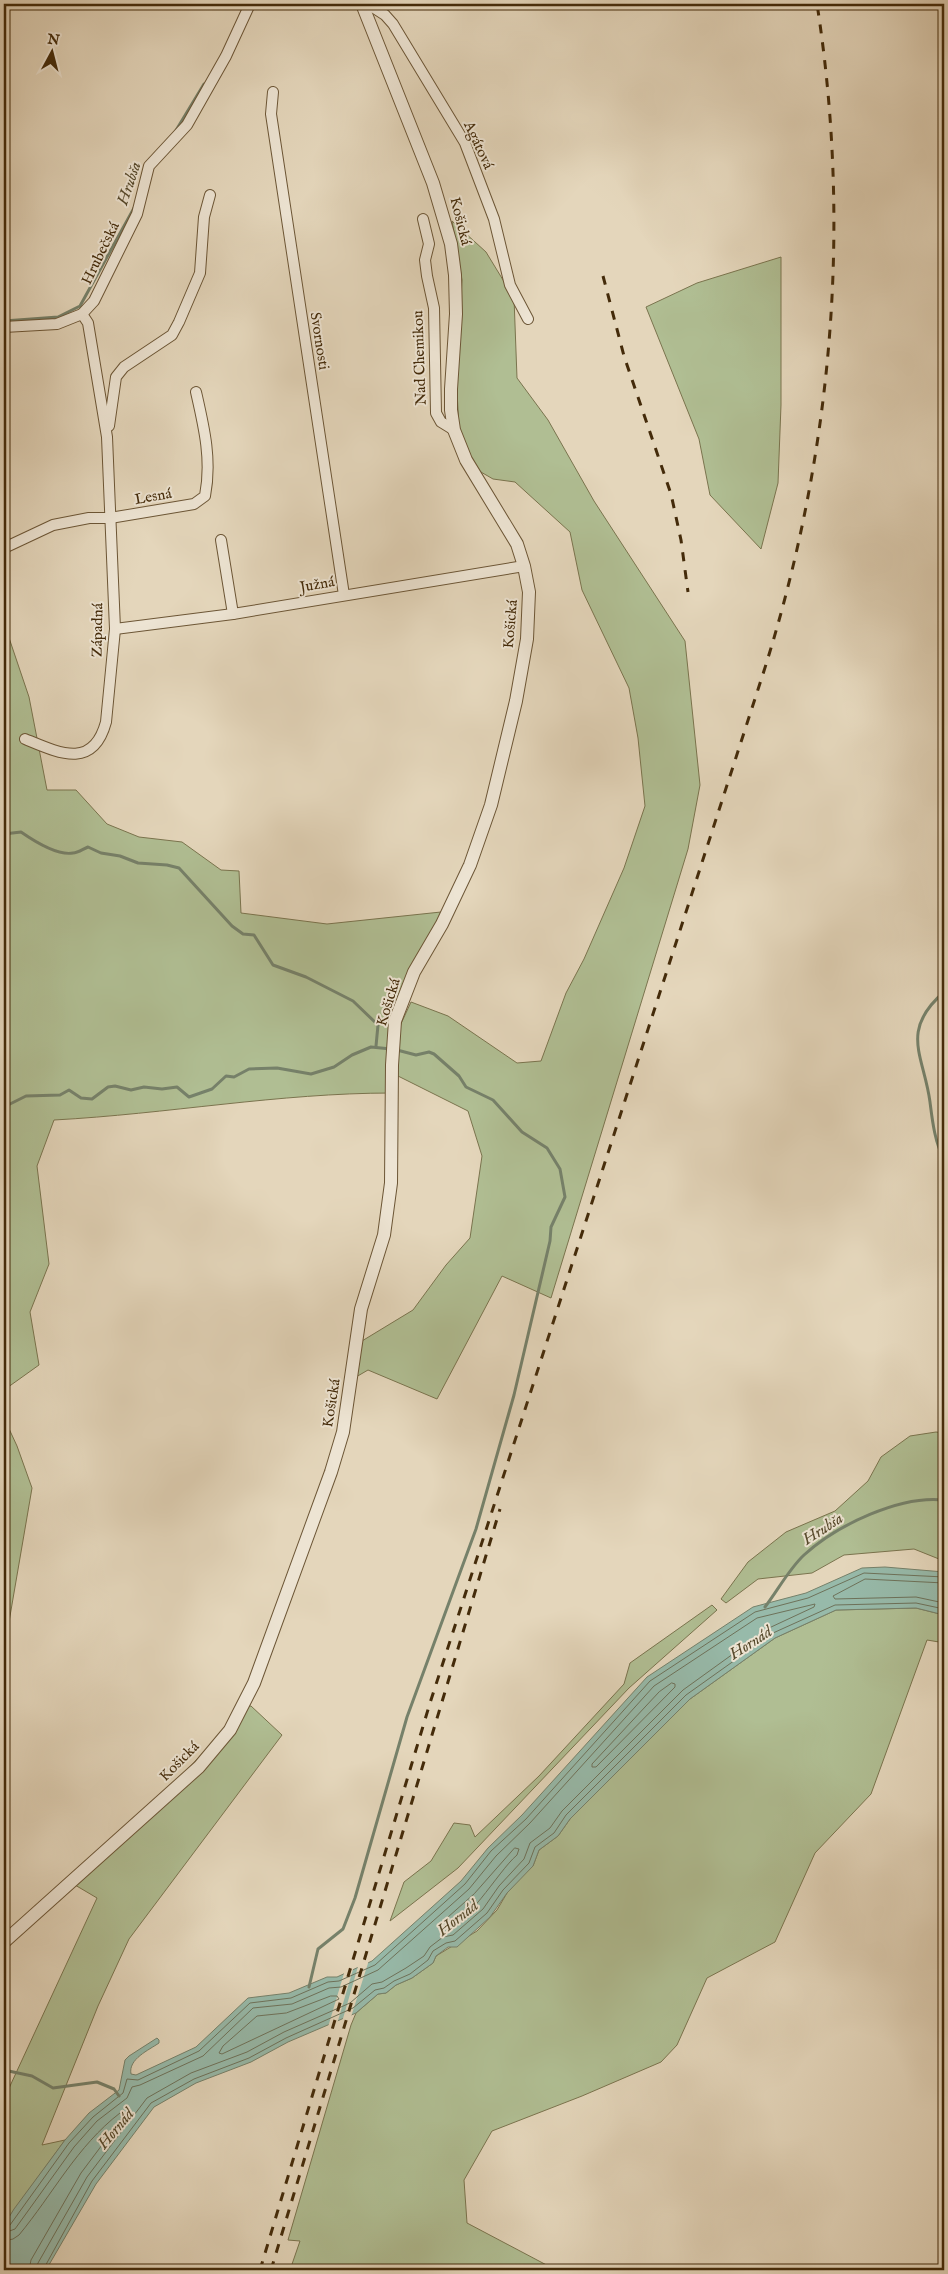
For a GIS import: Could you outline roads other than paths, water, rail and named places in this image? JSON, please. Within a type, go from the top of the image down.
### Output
[{"type":"street","name":"Hrubečská","points":[[82,314],[94,301],[137,214],[142,202],[149,166],[187,125],[226,56],[250,4]]},
{"type":"street","name":"Košická","points":[[4,1942],[199,1767],[230,1730],[254,1683],[331,1472],[343,1432],[361,1309],[384,1235],[389,1200],[391,1183],[392,1069],[396,1022],[414,972],[442,924],[470,865],[491,805],[505,749],[527,639],[529,592],[517,544],[466,460],[454,430],[451,410],[451,389],[456,314],[455,274],[451,244],[434,183],[362,4]]},
{"type":"street","name":"Agátová","points":[[368,4],[385,14],[393,24],[465,143],[494,219],[510,285],[528,319]]},
{"type":"street","name":"Svornosti","points":[[273,92],[271,114],[344,595]]},
{"type":"street","name":"Západná","points":[[107,437],[113,385],[116,377],[124,367],[172,335],[200,274],[204,217],[210,195]]},
{"type":"street","name":"Nad Chemikou","points":[[423,219],[428,244],[425,260],[434,316],[433,368],[436,413],[440,422],[454,430]]},
{"type":"street","points":[[4,327],[57,324],[82,314]]},
{"type":"street","name":"Západná","points":[[25,739],[57,752],[76,754],[94,748],[102,736],[106,722],[115,629],[107,437],[88,322],[82,314]]},
{"type":"street","name":"Lesná","points":[[4,548],[53,525],[88,518],[110,518],[194,504],[205,496],[209,476],[207,443],[196,392]]},
{"type":"street","points":[[221,540],[232,614]]},
{"type":"street","name":"Južná","points":[[115,629],[232,614],[524,566]]},
{"type":"water","name":"Hornád","points":[[885,1567],[944,1572],[944,1615],[916,1608],[836,1610],[775,1638],[690,1699],[570,1819],[558,1836],[539,1850],[533,1866],[507,1893],[490,1917],[457,1947],[448,1947],[436,1956],[433,1963],[386,1993],[378,1994],[356,2013],[288,2042],[251,2062],[196,2083],[154,2107],[96,2184],[46,2270],[4,2270],[4,2225],[65,2140],[89,2113],[119,2090],[125,2060],[129,2056],[157,2038],[159,2040],[159,2043],[136,2059],[131,2069],[131,2074],[136,2075],[196,2047],[248,1998],[289,1993],[327,1977],[337,1977],[372,1961],[461,1881],[488,1848],[522,1815],[647,1677],[753,1607],[806,1593],[862,1568]]},
{"type":"waterway","name":"Hrubša","points":[[175,132],[204,84]]},
{"type":"waterway","name":"Hrubša","points":[[4,321],[58,317],[80,306],[134,208]]},
{"type":"waterway","points":[[4,834],[21,832],[32,840],[60,852],[75,853],[88,847],[101,853],[120,856],[138,863],[167,865],[179,868],[232,926],[243,934],[254,935],[273,965],[306,977],[353,1001],[378,1025],[376,1046]]},
{"type":"waterway","points":[[944,992],[930,1006],[922,1019],[918,1032],[920,1057],[934,1131],[944,1158]]},
{"type":"waterway","points":[[4,1107],[26,1096],[60,1095],[69,1090],[81,1098],[92,1099],[108,1087],[115,1086],[131,1090],[144,1087],[162,1089],[177,1087],[189,1097],[212,1089],[226,1076],[234,1077],[249,1069],[277,1068],[311,1074],[334,1067],[352,1055],[371,1047],[391,1049]]},
{"type":"waterway","points":[[309,1987],[318,1949],[343,1929],[355,1898],[407,1717],[476,1529],[514,1395],[550,1241],[551,1227],[565,1197],[560,1169],[547,1148],[522,1132],[493,1100],[466,1087],[459,1076],[434,1054],[429,1052],[416,1055],[397,1050]]},
{"type":"waterway","name":"Hrubša","points":[[765,1607],[788,1573],[804,1555],[834,1533],[870,1514],[889,1507],[908,1502],[944,1500]]},
{"type":"waterway","points":[[4,2070],[32,2076],[53,2088],[97,2082],[114,2089],[119,2096]]},
{"type":"railway","points":[[260,2270],[430,1703],[763,674],[787,592],[820,426],[829,342],[833,258],[833,173],[828,88],[817,4]]},
{"type":"railway","points":[[603,276],[624,356],[671,494],[681,540],[688,592]]},
{"type":"railway","points":[[271,2270],[500,1509]]}]
